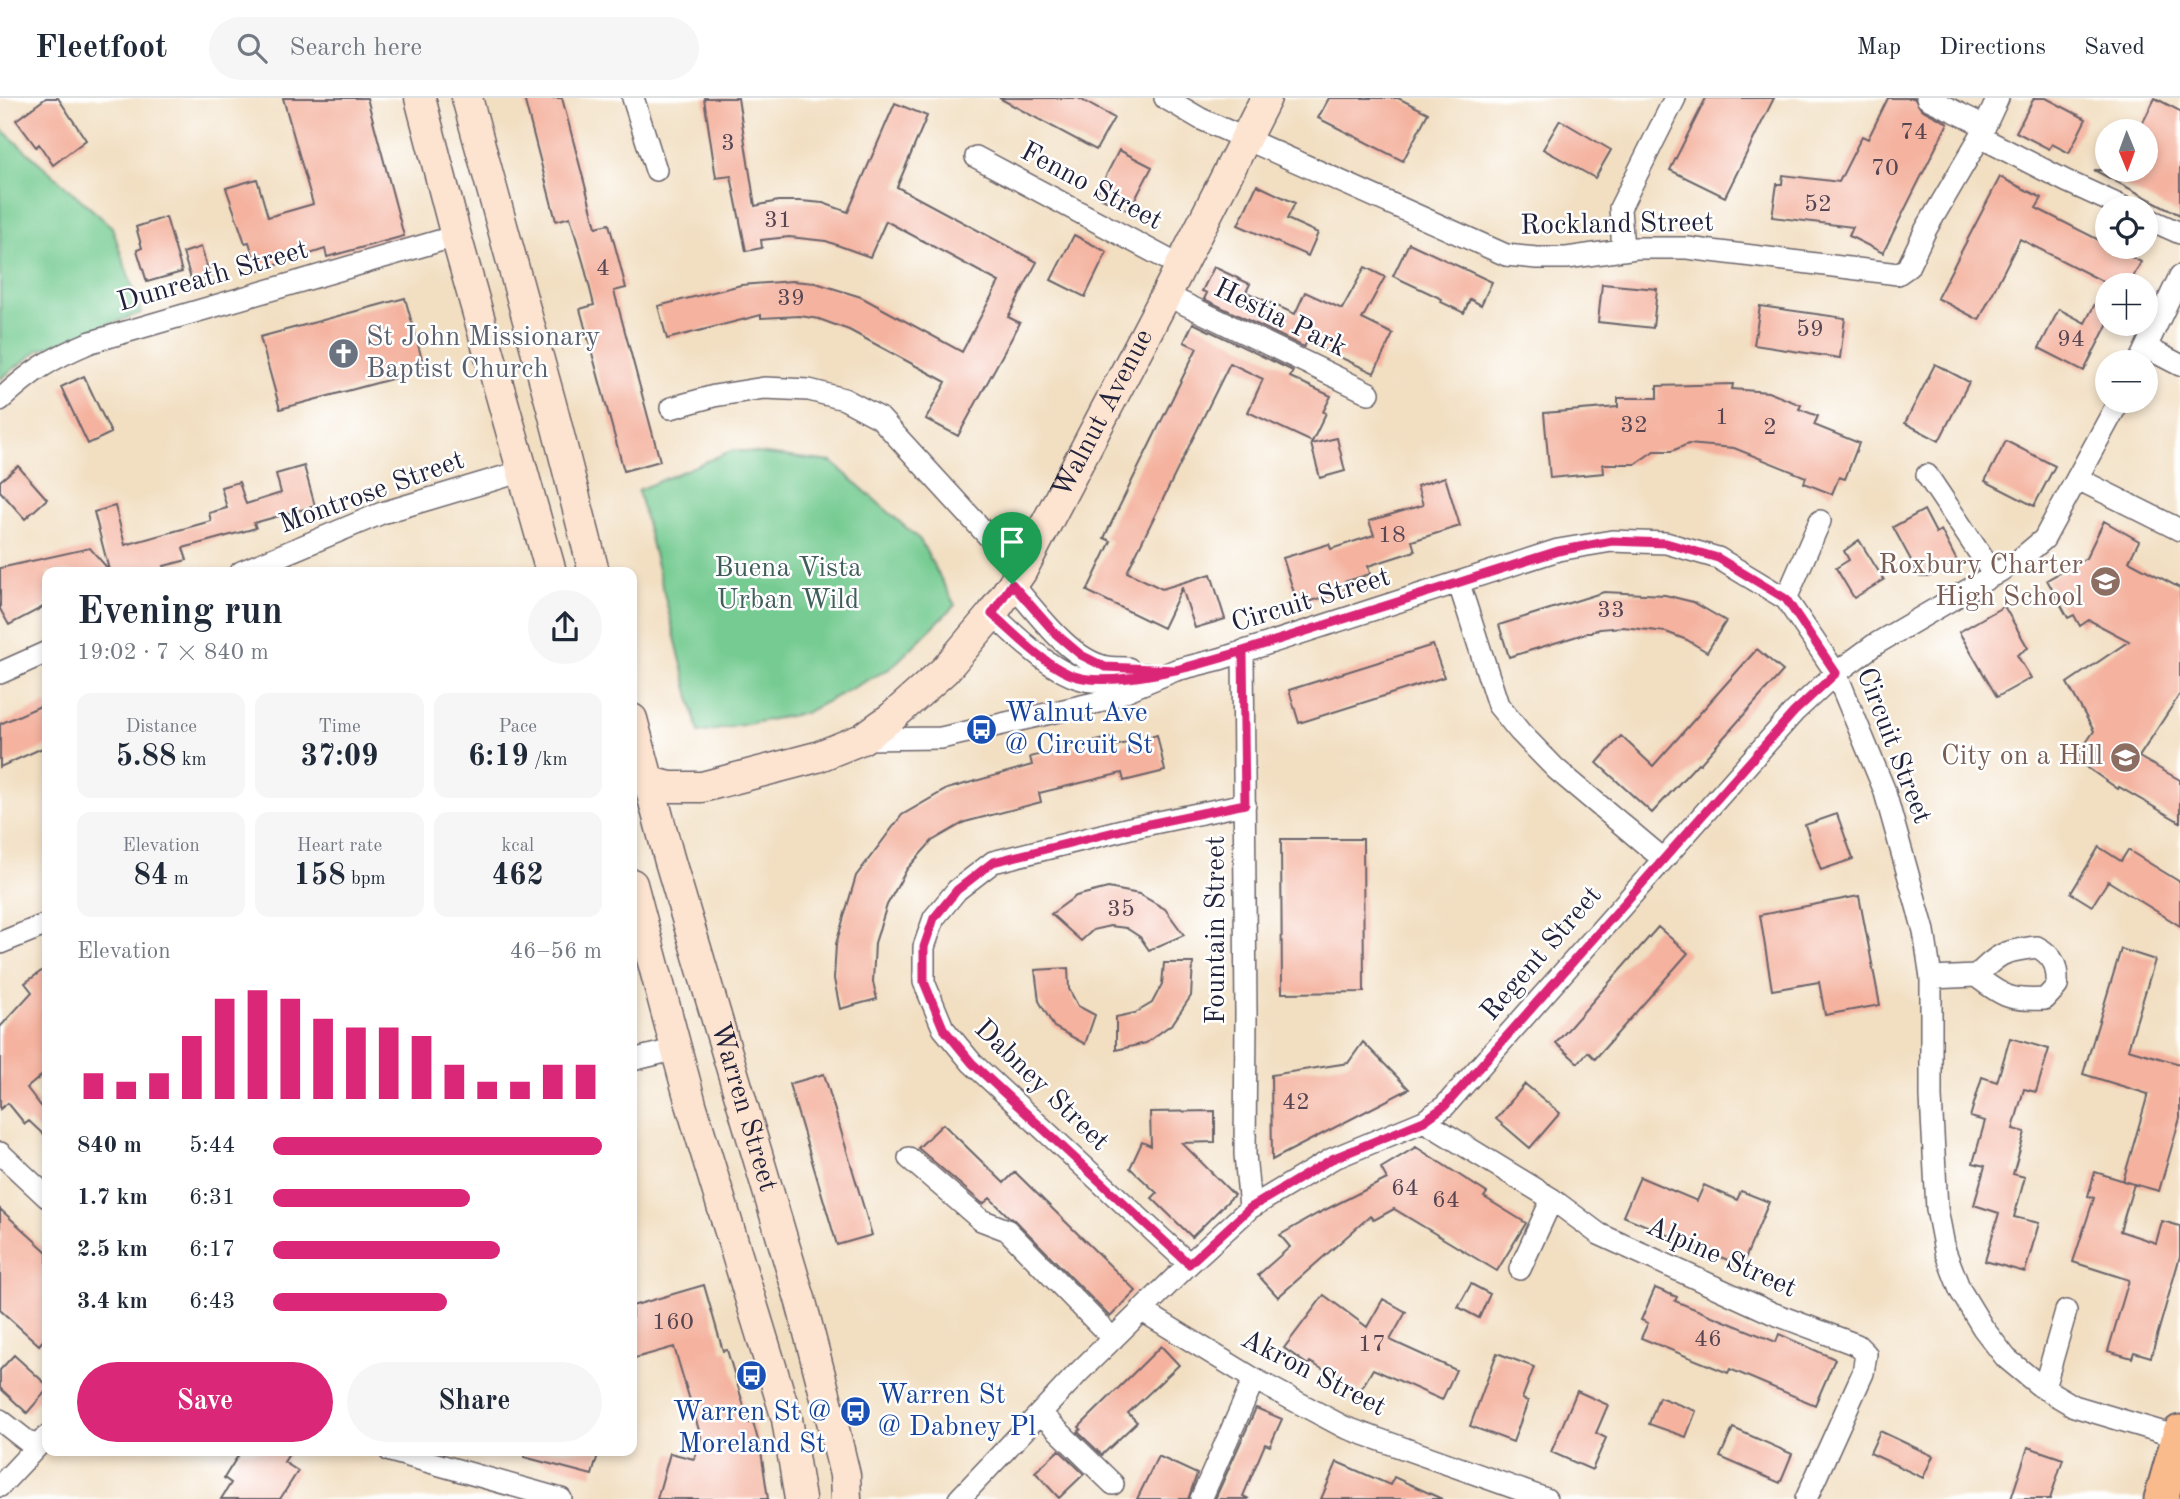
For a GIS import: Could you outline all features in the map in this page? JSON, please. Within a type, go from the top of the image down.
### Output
[{"type":"main road","points":[[419,98],[550,567]]},
{"type":"main road","points":[[467,98],[593,567]]},
{"type":"main road","name":"Walnut Avenue","points":[[640,780],[671,787],[702,787],[817,757],[862,739],[892,717],[945,670],[992,614],[1016,578],[1166,295],[1266,98]]},
{"type":"main road","name":"Warren Street","points":[[637,757],[640,780],[801,1302],[845,1475],[846,1499]]},
{"type":"main road","name":"Warren Street","points":[[637,902],[691,1104],[787,1419],[800,1499]]},
{"type":"main road","points":[[2161,1499],[2179,1434]]},
{"type":"street","points":[[633,98],[656,170]]},
{"type":"street","name":"Rockland Street","points":[[1165,98],[1201,119],[1506,255],[1567,258],[1623,250],[1686,248],[1898,274],[1908,267],[1998,98]]},
{"type":"street","points":[[1623,250],[1620,208],[1675,98]]},
{"type":"street","points":[[1927,98],[2066,181],[2099,196]]},
{"type":"street","name":"Fenno Street","points":[[976,158],[1180,265]]},
{"type":"street","points":[[2158,223],[2180,233]]},
{"type":"street","name":"Dunreath Street","points":[[0,400],[25,376],[51,358],[91,342],[456,236]]},
{"type":"street","points":[[2145,350],[2180,276]]},
{"type":"street","name":"Hestia Park","points":[[1166,295],[1369,393]]},
{"type":"street","points":[[2158,359],[2180,365]]},
{"type":"street","name":"Circuit Street","points":[[671,408],[714,396],[764,388],[809,390],[844,399],[880,418],[1016,578],[1056,634],[1081,655],[1105,667],[1176,670]]},
{"type":"street","name":"Regent Street","points":[[959,1499],[1141,1310],[1250,1208],[1332,1159],[1424,1121],[1445,1106],[1794,712],[1836,673],[1874,645],[2019,560],[2044,539],[2113,413]]},
{"type":"street","name":"Montrose Street","points":[[253,567],[382,513],[523,471]]},
{"type":"street","points":[[1927,475],[1994,575]]},
{"type":"street","points":[[2078,479],[2180,530]]},
{"type":"street","points":[[1786,599],[1820,521]]},
{"type":"street","name":"Circuit Street","points":[[862,739],[941,738],[1099,702],[1176,670],[1558,551],[1612,541],[1666,543],[1718,558],[1786,599],[1836,673],[1888,801],[1924,931],[1931,978],[1937,1209],[1945,1251],[1960,1290],[1983,1328],[2006,1358],[2044,1388],[2074,1406],[2179,1434]]},
{"type":"street","points":[[1459,584],[1498,705],[1556,769],[1663,859]]},
{"type":"street","name":"Circuit Street","points":[[992,614],[1047,661],[1069,674],[1092,681],[1176,670]]},
{"type":"street","name":"Fountain Street","points":[[1243,651],[1245,1154],[1250,1208]]},
{"type":"street","points":[[0,673],[42,654]]},
{"type":"street","name":"Dabney Street","points":[[1189,1264],[972,1063],[950,1037],[943,1028],[924,982],[924,947],[934,918],[957,890],[993,862],[1130,828],[1245,804]]},
{"type":"street","points":[[0,943],[42,926]]},
{"type":"street","points":[[1931,978],[1976,976]]},
{"type":"street","points":[[637,1059],[677,1049]]},
{"type":"street","name":"Alpine Street","points":[[1424,1121],[1552,1199],[1599,1234],[1772,1313],[1857,1345],[1866,1354],[1863,1373],[1806,1499]]},
{"type":"street","points":[[0,1153],[42,1192]]},
{"type":"street","points":[[909,1158],[981,1220],[1007,1230],[1114,1339]]},
{"type":"street","points":[[1520,1269],[1552,1199]]},
{"type":"street","name":"Akron Street","points":[[1141,1310],[1254,1379],[1344,1427],[1546,1499]]},
{"type":"street","points":[[2044,1388],[2066,1311]]},
{"type":"street","points":[[1201,1499],[1254,1379]]},
{"type":"street","points":[[1041,1414],[1113,1484]]},
{"type":"street","points":[[0,1420],[41,1442],[0,1486]]},
{"type":"street","points":[[408,1456],[561,1499]]},
{"type":"green space","points":[[0,128],[112,227],[141,313],[39,350],[0,379]]},
{"type":"green space","name":"Buena Vista Urban Wild","points":[[733,450],[832,462],[920,540],[955,605],[891,668],[805,713],[699,733],[638,490]]},
{"type":"building","points":[[46,98],[58,98],[86,140],[53,165],[39,144],[36,147],[16,120]]},
{"type":"building","points":[[283,98],[367,98],[404,236],[327,257],[325,249],[258,271],[226,188],[257,179],[268,217],[313,204]]},
{"type":"building","points":[[524,98],[562,98],[596,227],[609,224],[618,257],[626,288],[614,291],[660,461],[624,471],[580,309],[594,305],[584,265],[570,217],[556,221]]},
{"type":"building","points":[[704,98],[738,98],[755,206],[778,201],[801,201],[823,203],[848,212],[895,103],[927,116],[897,187],[1037,262],[1008,317],[1020,323],[958,436],[926,419],[946,382],[849,330],[819,319],[800,316],[761,318],[761,315],[667,339],[658,306],[741,285],[792,281],[816,283],[861,297],[962,352],[999,282],[886,221],[870,257],[826,241],[789,237],[761,240],[762,248],[746,251],[731,176],[716,178]]},
{"type":"building","points":[[999,98],[1078,98],[1114,118],[1096,150]]},
{"type":"building","points":[[1329,98],[1398,98],[1428,113],[1403,161],[1318,118]]},
{"type":"building","points":[[1706,98],[1774,98],[1725,197],[1670,170]]},
{"type":"building","points":[[1888,98],[1914,98],[1921,109],[1948,123],[1883,253],[1849,236],[1853,227],[1772,217],[1777,184],[1782,184],[1783,175],[1839,182],[1862,136],[1868,139]]},
{"type":"building","points":[[2034,98],[2046,98],[2086,119],[2069,153],[2052,144],[2049,149],[2016,132]]},
{"type":"building","points":[[2155,98],[2180,111],[2180,215],[2158,203],[2158,196],[2144,196],[2117,182],[2158,182],[2158,119],[2144,119]]},
{"type":"building","points":[[1560,120],[1611,150],[1595,178],[1543,149]]},
{"type":"building","points":[[1119,150],[1152,167],[1129,211],[1096,195]]},
{"type":"building","points":[[2000,177],[2042,198],[2036,208],[2095,238],[2095,259],[2135,259],[2141,262],[2135,273],[2095,273],[2095,277],[2020,239],[1979,320],[1937,298]]},
{"type":"building","points":[[1257,185],[1295,203],[1287,219],[1318,233],[1308,256],[1238,225]]},
{"type":"building","points":[[166,217],[182,272],[147,282],[137,250],[142,248],[136,227]]},
{"type":"building","points":[[1074,235],[1107,252],[1085,297],[1051,280]]},
{"type":"building","points":[[1409,243],[1492,282],[1481,305],[1470,299],[1464,313],[1441,302],[1442,299],[1393,276]]},
{"type":"building","points":[[201,247],[210,276],[192,282],[183,253]]},
{"type":"building","points":[[1214,267],[1250,284],[1246,292],[1295,314],[1305,292],[1342,309],[1365,267],[1385,277],[1362,319],[1393,334],[1374,373],[1307,342],[1304,347],[1204,299],[1207,293],[1202,291]]},
{"type":"building","points":[[1602,284],[1657,289],[1653,328],[1598,322]]},
{"type":"building","name":"St John Missionary Baptist Church","points":[[405,298],[425,370],[280,409],[260,337]]},
{"type":"building","points":[[2095,304],[2095,336],[2102,336],[2084,371],[2039,348],[2059,309],[2085,323]]},
{"type":"building","points":[[1760,306],[1845,318],[1840,358],[1754,345]]},
{"type":"building","points":[[1193,323],[1293,371],[1290,377],[1331,396],[1312,442],[1248,412],[1263,379],[1230,363],[1127,572],[1162,589],[1211,574],[1225,619],[1195,628],[1182,588],[1163,628],[1087,591],[1111,541],[1104,538],[1197,348],[1184,342]]},
{"type":"building","points":[[1935,364],[1969,382],[1939,441],[1905,423]]},
{"type":"building","points":[[84,376],[111,433],[88,444],[61,387]]},
{"type":"building","points":[[1733,384],[1732,389],[1768,392],[1801,405],[1799,409],[1818,416],[1814,425],[1859,443],[1845,479],[1839,477],[1832,494],[1804,483],[1806,477],[1734,448],[1688,444],[1672,451],[1654,451],[1635,464],[1603,464],[1604,473],[1550,478],[1544,413],[1618,407],[1618,398],[1657,398],[1657,386]]},
{"type":"building","points":[[1337,438],[1345,471],[1320,478],[1311,444]]},
{"type":"building","points":[[2006,441],[2055,466],[2034,506],[1985,481]]},
{"type":"building","points":[[18,466],[47,499],[25,519],[0,491],[0,481]]},
{"type":"building","points":[[304,466],[315,506],[254,523],[256,528],[183,548],[187,560],[164,567],[108,567],[94,512],[115,506],[125,545],[211,521],[209,513],[227,508],[221,487],[239,482],[246,504],[281,493],[276,474]]},
{"type":"building","points":[[1445,477],[1460,526],[1412,541],[1415,551],[1368,566],[1370,574],[1344,582],[1346,590],[1298,605],[1283,558],[1329,544],[1331,549],[1374,535],[1369,521],[1423,505],[1417,486]]},
{"type":"building","points":[[1924,510],[1936,533],[1941,530],[1957,561],[1928,577],[1920,577],[1893,527]]},
{"type":"building","points":[[2104,521],[2139,541],[2129,561],[2180,588],[2180,694],[2139,757],[2180,780],[2180,822],[2119,787],[2118,789],[2075,759],[2094,731],[2067,683],[2129,641],[2089,620],[2080,626],[2074,615],[2068,618],[2047,580],[2086,558]]},
{"type":"building","points":[[1859,540],[1884,580],[1854,598],[1836,568],[1849,560],[1844,551]]},
{"type":"building","points":[[90,548],[106,567],[42,567],[42,608],[9,625],[0,609],[0,568]]},
{"type":"building","points":[[1604,592],[1665,595],[1693,602],[1726,621],[1707,652],[1666,632],[1623,627],[1600,629],[1509,657],[1499,625]]},
{"type":"building","points":[[2004,606],[2028,648],[2017,655],[2031,678],[1997,697],[1959,632]]},
{"type":"building","points":[[1433,645],[1444,677],[1299,723],[1289,690]]},
{"type":"building","points":[[1757,649],[1783,671],[1652,813],[1597,763],[1621,736],[1653,766]]},
{"type":"building","points":[[42,705],[42,748],[0,767],[0,724]]},
{"type":"building","points":[[1157,735],[1165,771],[1124,781],[1122,773],[1039,793],[1041,802],[965,822],[932,841],[907,869],[887,905],[875,943],[873,982],[877,999],[840,1009],[834,979],[836,944],[856,876],[902,815],[947,789],[1032,765],[1030,757],[1113,737],[1115,746]]},
{"type":"building","points":[[1837,814],[1853,859],[1821,870],[1805,825]]},
{"type":"building","points":[[1281,839],[1363,839],[1364,992],[1282,993]]},
{"type":"building","points":[[2099,847],[2121,861],[2128,850],[2180,882],[2180,926],[2108,881],[2092,906],[2071,893]]},
{"type":"building","points":[[1108,888],[1139,894],[1165,909],[1184,935],[1149,950],[1140,937],[1126,928],[1110,926],[1093,930],[1081,941],[1051,914],[1076,896]]},
{"type":"building","points":[[1859,896],[1880,1005],[1825,1015],[1819,982],[1772,990],[1760,915]]},
{"type":"building","points":[[1658,927],[1688,953],[1595,1059],[1588,1052],[1578,1063],[1556,1043]]},
{"type":"building","points":[[2121,949],[2155,960],[2128,1049],[2180,1064],[2180,1118],[2159,1191],[2123,1181],[2148,1094],[2083,1074]]},
{"type":"building","points":[[1164,963],[1193,963],[1191,996],[1173,1023],[1146,1043],[1116,1050],[1116,1017],[1135,1013],[1152,1003],[1162,984]]},
{"type":"building","points":[[1068,968],[1069,989],[1078,1006],[1095,1015],[1085,1044],[1054,1027],[1039,1001],[1035,970]]},
{"type":"building","points":[[42,971],[42,1075],[27,1088],[42,1108],[42,1133],[29,1121],[25,1124],[8,1103],[0,1109],[0,1027],[32,992],[25,983]]},
{"type":"building","points":[[2010,1038],[2049,1049],[2036,1092],[2024,1089],[2013,1129],[2025,1132],[2013,1174],[2025,1177],[2014,1217],[2039,1223],[2025,1272],[1985,1261],[1999,1213],[1974,1205],[1985,1166],[1973,1163],[1985,1121],[1970,1117],[1982,1077],[1997,1082]]},
{"type":"building","points":[[1363,1042],[1409,1089],[1272,1160],[1271,1075],[1348,1063]]},
{"type":"building","points":[[824,1074],[872,1235],[837,1245],[789,1084]]},
{"type":"building","points":[[1525,1084],[1560,1113],[1530,1148],[1496,1119]]},
{"type":"building","points":[[1215,1111],[1215,1142],[1182,1143],[1234,1195],[1192,1237],[1152,1198],[1157,1193],[1130,1168],[1142,1142],[1151,1146],[1150,1112]]},
{"type":"building","points":[[943,1124],[1004,1183],[1015,1172],[1136,1291],[1110,1317],[990,1198],[983,1204],[918,1148]]},
{"type":"building","points":[[1416,1147],[1487,1193],[1484,1197],[1526,1223],[1497,1271],[1394,1209],[1374,1220],[1370,1216],[1278,1297],[1258,1275],[1290,1247],[1280,1235],[1387,1179],[1381,1168]]},
{"type":"building","points":[[2095,1172],[2134,1184],[2120,1231],[2156,1243],[2162,1221],[2180,1226],[2180,1256],[2151,1357],[2134,1352],[2132,1358],[2108,1351],[2129,1280],[2073,1262],[2094,1198],[2088,1196]]},
{"type":"building","points":[[1640,1177],[1697,1201],[1704,1185],[1737,1200],[1741,1191],[1769,1202],[1742,1266],[1623,1216]]},
{"type":"building","points":[[0,1209],[42,1247],[42,1342],[39,1345],[0,1310]]},
{"type":"building","points":[[1471,1284],[1490,1294],[1479,1318],[1458,1307]]},
{"type":"building","points":[[704,1285],[723,1351],[727,1350],[749,1423],[753,1422],[761,1451],[768,1499],[657,1499],[670,1453],[694,1459],[701,1437],[674,1347],[637,1358],[637,1305]]},
{"type":"building","points":[[1655,1288],[1677,1297],[1675,1301],[1776,1342],[1779,1334],[1835,1359],[1815,1405],[1730,1369],[1728,1373],[1641,1338],[1648,1323],[1641,1320]]},
{"type":"building","points":[[1324,1295],[1367,1327],[1383,1299],[1406,1312],[1390,1340],[1456,1370],[1442,1400],[1373,1369],[1360,1391],[1310,1362],[1308,1365],[1284,1348]]},
{"type":"building","points":[[1161,1346],[1179,1365],[1128,1413],[1137,1422],[1102,1455],[1078,1432],[1081,1429],[1079,1427]]},
{"type":"building","points":[[1497,1353],[1534,1367],[1522,1399],[1528,1401],[1513,1442],[1470,1426]]},
{"type":"building","points":[[14,1355],[42,1380],[42,1396],[27,1413],[0,1388],[0,1370]]},
{"type":"building","points":[[1577,1391],[1608,1405],[1596,1433],[1606,1438],[1592,1470],[1551,1452]]},
{"type":"building","points":[[1659,1397],[1696,1411],[1686,1437],[1649,1424]]},
{"type":"building","points":[[1256,1408],[1282,1419],[1270,1446],[1265,1444],[1243,1496],[1249,1499],[1215,1499]]},
{"type":"building","points":[[1733,1428],[1792,1454],[1780,1483],[1720,1457]]},
{"type":"building","points":[[1880,1431],[1933,1456],[1923,1478],[1870,1453]]},
{"type":"building","points":[[2028,1447],[2063,1459],[2050,1499],[2011,1499]]},
{"type":"building","points":[[1059,1450],[1084,1474],[1059,1498],[1035,1472]]},
{"type":"building","points":[[238,1456],[288,1456],[284,1462],[298,1471],[280,1499],[221,1499],[231,1483],[224,1478]]},
{"type":"building","points":[[524,1456],[598,1456],[592,1475]]},
{"type":"building","points":[[1158,1456],[1197,1474],[1188,1499],[1137,1499]]},
{"type":"building","points":[[1337,1462],[1390,1485],[1394,1477],[1442,1499],[1321,1499]]},
{"type":"place","name":"St John Missionary Baptist Church","points":[[343,354]]},
{"type":"place","name":"Roxbury Charter High School","points":[[2106,582]]},
{"type":"place","name":"Walnut Ave @ Circuit St","points":[[982,730]]},
{"type":"place","name":"City on a Hill","points":[[2126,757]]},
{"type":"place","name":"Warren St @ Moreland St","points":[[752,1376]]},
{"type":"place","name":"Warren St @ Dabney Pl","points":[[855,1412]]},
{"type":"route","points":[[1012,584],[992,614],[1047,661],[1069,674],[1092,681],[1176,670],[1220,659],[1243,651],[1459,584],[1558,551],[1612,541],[1666,543],[1718,558],[1786,599],[1836,673],[1794,712],[1445,1106],[1424,1121],[1332,1159],[1250,1208],[1189,1264],[972,1063],[943,1028],[924,982],[924,947],[934,918],[957,890],[993,862],[1130,828],[1245,804],[1243,651],[1176,670],[1105,667],[1081,655],[1056,634],[1012,584]]}]
